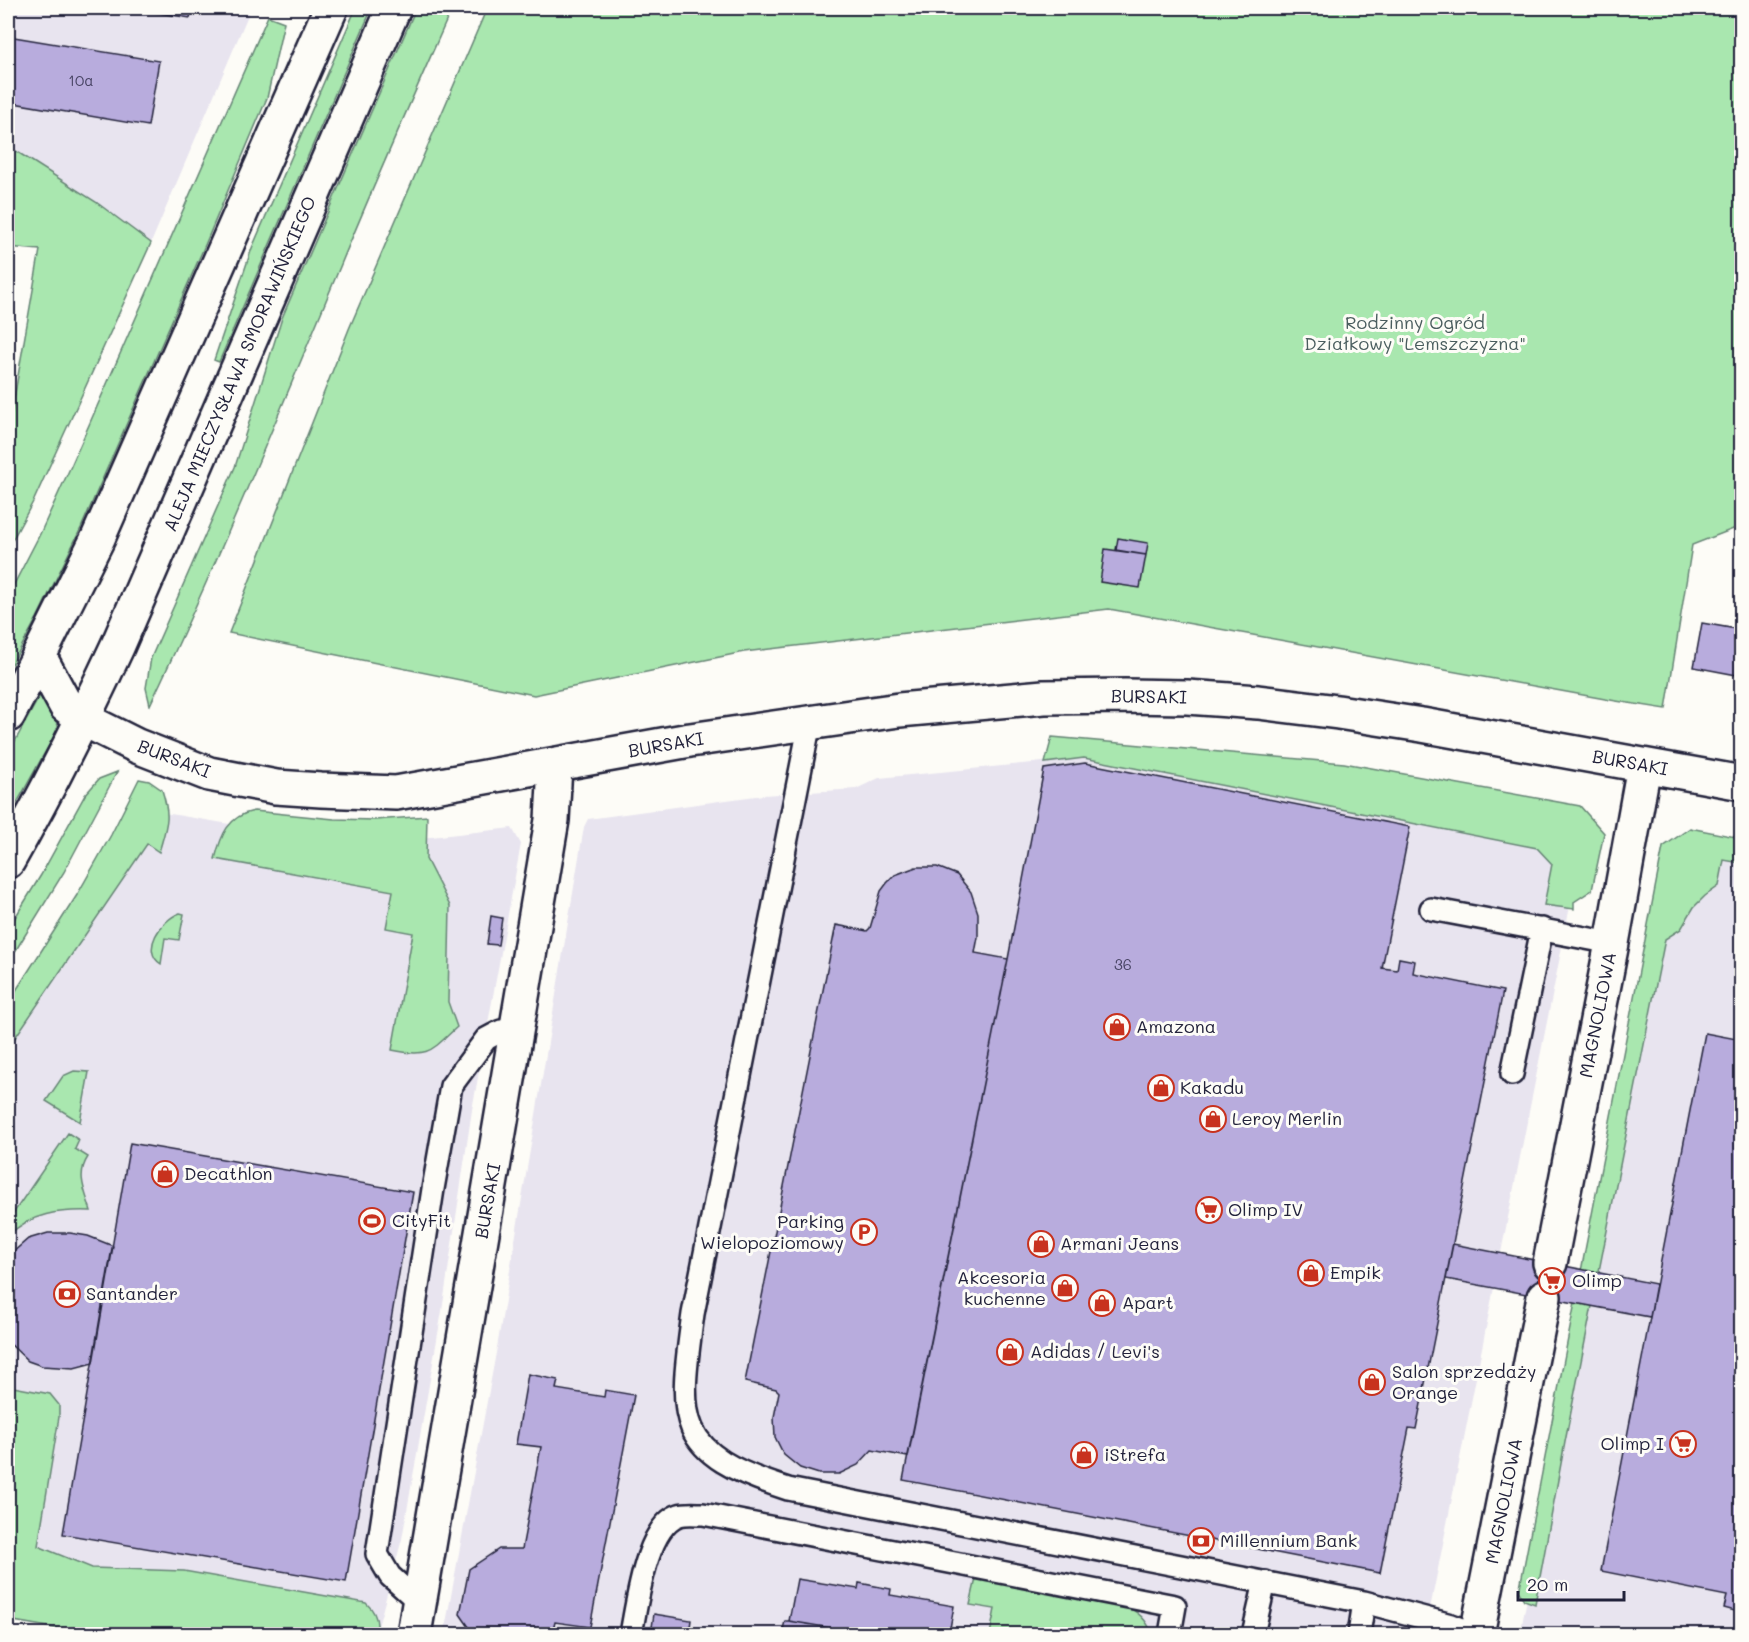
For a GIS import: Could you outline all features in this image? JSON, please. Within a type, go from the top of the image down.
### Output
[{"type":"street","points":[[8,715],[107,516],[330,8]]},
{"type":"street","name":"ALEJA MIECZYSŁAWA SMORAWIŃSKIEGO","points":[[8,861],[37,810],[123,634],[394,8]]},
{"type":"street","points":[[39,656],[66,706],[83,719]]},
{"type":"street","name":"BURSAKI","points":[[83,719],[137,746],[209,774],[276,787],[396,793],[690,740],[899,710],[1023,699],[1187,697],[1258,702],[1422,725],[1742,783]]},
{"type":"street","name":"BURSAKI","points":[[417,1619],[552,820],[555,766]]},
{"type":"street","name":"MAGNOLIOWA","points":[[1550,1263],[1644,766]]},
{"type":"street","name":"MAGNOLIOWA","points":[[1476,1635],[1544,1297]]},
{"type":"lane","points":[[810,722],[693,1314],[685,1384],[685,1406],[691,1428],[700,1444],[716,1458],[754,1478],[788,1489],[1364,1602],[1451,1625],[1476,1635]]},
{"type":"lane","points":[[1431,909],[1612,943]]},
{"type":"lane","points":[[1512,1074],[1542,930]]},
{"type":"lane","points":[[417,1619],[377,1554],[433,1189],[451,1086],[486,1039],[501,1030],[516,1034]]},
{"type":"lane","points":[[631,1635],[648,1553],[656,1537],[679,1515],[703,1514],[1175,1606],[1170,1635]]},
{"type":"lane","points":[[1253,1635],[1265,1582]]},
{"type":"lane","points":[[1359,1635],[1364,1602]]},
{"type":"shaded area","points":[[8,8],[251,8],[151,243],[96,202],[8,146]]},
{"type":"shaded area","points":[[1084,758],[1584,836],[1425,1634],[444,1634],[498,1342],[584,827],[588,819],[763,795],[856,789],[879,778]]},
{"type":"shaded area","points":[[147,810],[265,830],[348,840],[431,837],[512,828],[521,844],[472,1110],[442,1311],[402,1539],[376,1634],[89,1634],[8,1620],[8,1023]]},
{"type":"shaded area","points":[[1741,847],[1741,1634],[1520,1634],[1676,852]]},
{"type":"green space","points":[[356,8],[372,8],[219,362],[214,360],[252,248]]},
{"type":"green space","points":[[416,8],[452,8],[225,540],[150,705],[146,688],[151,658],[235,467],[282,318]]},
{"type":"green space","name":"Rodzinny Ogród Działkowy \"Lemszczyzna\"","points":[[487,8],[1741,8],[1741,526],[1692,545],[1666,709],[1109,609],[744,652],[534,695],[229,633],[349,329]]},
{"type":"green space","points":[[268,16],[284,22],[267,98],[81,528],[8,671],[8,596],[71,466]]},
{"type":"green space","points":[[8,146],[96,202],[151,243],[34,500],[8,548],[8,433],[40,250],[8,247]]},
{"type":"green space","points":[[43,690],[47,692],[50,711],[59,727],[8,819],[8,754]]},
{"type":"green space","points":[[1052,737],[1344,763],[1580,806],[1604,833],[1592,890],[1574,902],[1574,909],[1544,905],[1552,864],[1537,848],[1084,758],[1045,763]]},
{"type":"green space","points":[[117,772],[64,872],[8,963],[8,929],[85,795],[99,779]]},
{"type":"green space","points":[[139,779],[149,781],[162,790],[165,800],[167,821],[159,852],[147,844],[8,1048],[8,1003],[77,895]]},
{"type":"green space","points":[[254,811],[334,819],[375,820],[427,816],[426,859],[450,906],[448,1002],[457,1027],[435,1047],[422,1053],[392,1050],[413,933],[386,928],[393,891],[215,859],[227,828],[238,817]]},
{"type":"green space","points":[[1690,828],[1741,838],[1741,863],[1724,860],[1719,886],[1694,907],[1681,929],[1665,939],[1535,1604],[1524,1600],[1519,1592],[1663,847]]},
{"type":"green space","points":[[180,913],[184,914],[179,940],[165,938],[161,964],[152,951],[153,944],[166,922]]},
{"type":"green space","points":[[74,1071],[89,1072],[80,1122],[46,1101],[63,1076]]},
{"type":"green space","points":[[68,1133],[79,1140],[75,1149],[88,1157],[84,1164],[82,1177],[91,1211],[46,1214],[26,1222],[8,1236],[8,1221]]},
{"type":"green space","points":[[8,1386],[50,1394],[59,1405],[38,1546],[92,1568],[184,1571],[366,1603],[376,1617],[376,1634],[89,1634],[8,1620]]},
{"type":"green space","points":[[977,1574],[1124,1606],[1142,1617],[1152,1634],[990,1634],[995,1609],[970,1605]]},
{"type":"building","points":[[127,8],[192,8],[190,18]]},
{"type":"building","points":[[8,36],[159,61],[148,126],[8,102]]},
{"type":"building","points":[[1118,538],[1148,543],[1146,555],[1116,550]]},
{"type":"building","points":[[1105,549],[1146,555],[1140,588],[1100,582]]},
{"type":"building","points":[[1702,623],[1742,630],[1742,676],[1694,667]]},
{"type":"building","name":"Olimp IV","points":[[1085,763],[1410,827],[1382,968],[1397,970],[1399,958],[1415,961],[1413,973],[1503,991],[1416,1429],[1409,1428],[1380,1573],[903,1480],[1044,769]]},
{"type":"building","name":"Parking Wielopoziomowy","points":[[916,867],[937,867],[957,875],[971,892],[978,913],[975,953],[1008,959],[908,1457],[872,1450],[858,1465],[839,1474],[819,1474],[800,1468],[784,1455],[775,1437],[774,1417],[779,1392],[776,1389],[745,1382],[836,925],[867,931],[870,928],[881,891],[887,883],[895,875]]},
{"type":"building","points":[[491,916],[502,918],[498,945],[487,944]]},
{"type":"building","name":"Olimp I","points":[[1705,1033],[1742,1040],[1742,1613],[1724,1608],[1727,1596],[1601,1571]]},
{"type":"building","points":[[130,1143],[413,1192],[346,1582],[63,1534]]},
{"type":"building","points":[[48,1233],[88,1236],[113,1246],[93,1363],[74,1368],[42,1366],[28,1361],[8,1342],[8,1260],[12,1253],[28,1239]]},
{"type":"building","name":"Olimp","points":[[1453,1244],[1656,1284],[1650,1317],[1446,1279]]},
{"type":"building","points":[[528,1374],[558,1380],[556,1389],[604,1397],[605,1390],[634,1395],[590,1627],[555,1622],[553,1630],[546,1634],[474,1634],[460,1614],[469,1569],[499,1549],[522,1549],[541,1447],[516,1444]]},
{"type":"building","points":[[797,1579],[858,1589],[859,1583],[891,1589],[890,1595],[954,1606],[949,1634],[866,1634],[789,1621]]},
{"type":"building","points":[[654,1614],[691,1620],[689,1634],[651,1634]]},
{"type":"building","points":[[785,1621],[789,1621],[866,1634],[782,1634]]},
{"type":"place","name":"Amazona","points":[[1117,1027]]},
{"type":"place","name":"Kakadu","points":[[1161,1088]]},
{"type":"place","name":"Leroy Merlin","points":[[1213,1119]]},
{"type":"place","name":"Decathlon","points":[[165,1174]]},
{"type":"place","name":"Olimp IV","points":[[1209,1210]]},
{"type":"place","name":"CityFit","points":[[372,1221]]},
{"type":"place","name":"Parking Wielopoziomowy","points":[[864,1232]]},
{"type":"place","name":"Armani Jeans","points":[[1041,1244]]},
{"type":"place","name":"Empik","points":[[1311,1273]]},
{"type":"place","name":"Olimp","points":[[1552,1281]]},
{"type":"place","name":"Akcesoria kuchenne","points":[[1065,1288]]},
{"type":"place","name":"Santander","points":[[67,1294]]},
{"type":"place","name":"Apart","points":[[1102,1303]]},
{"type":"place","name":"Adidas / Levi's","points":[[1010,1352]]},
{"type":"place","name":"Salon sprzedaży Orange","points":[[1372,1382]]},
{"type":"place","name":"Olimp I","points":[[1683,1444]]},
{"type":"place","name":"iStrefa","points":[[1084,1455]]},
{"type":"place","name":"Millennium Bank","points":[[1201,1541]]}]
